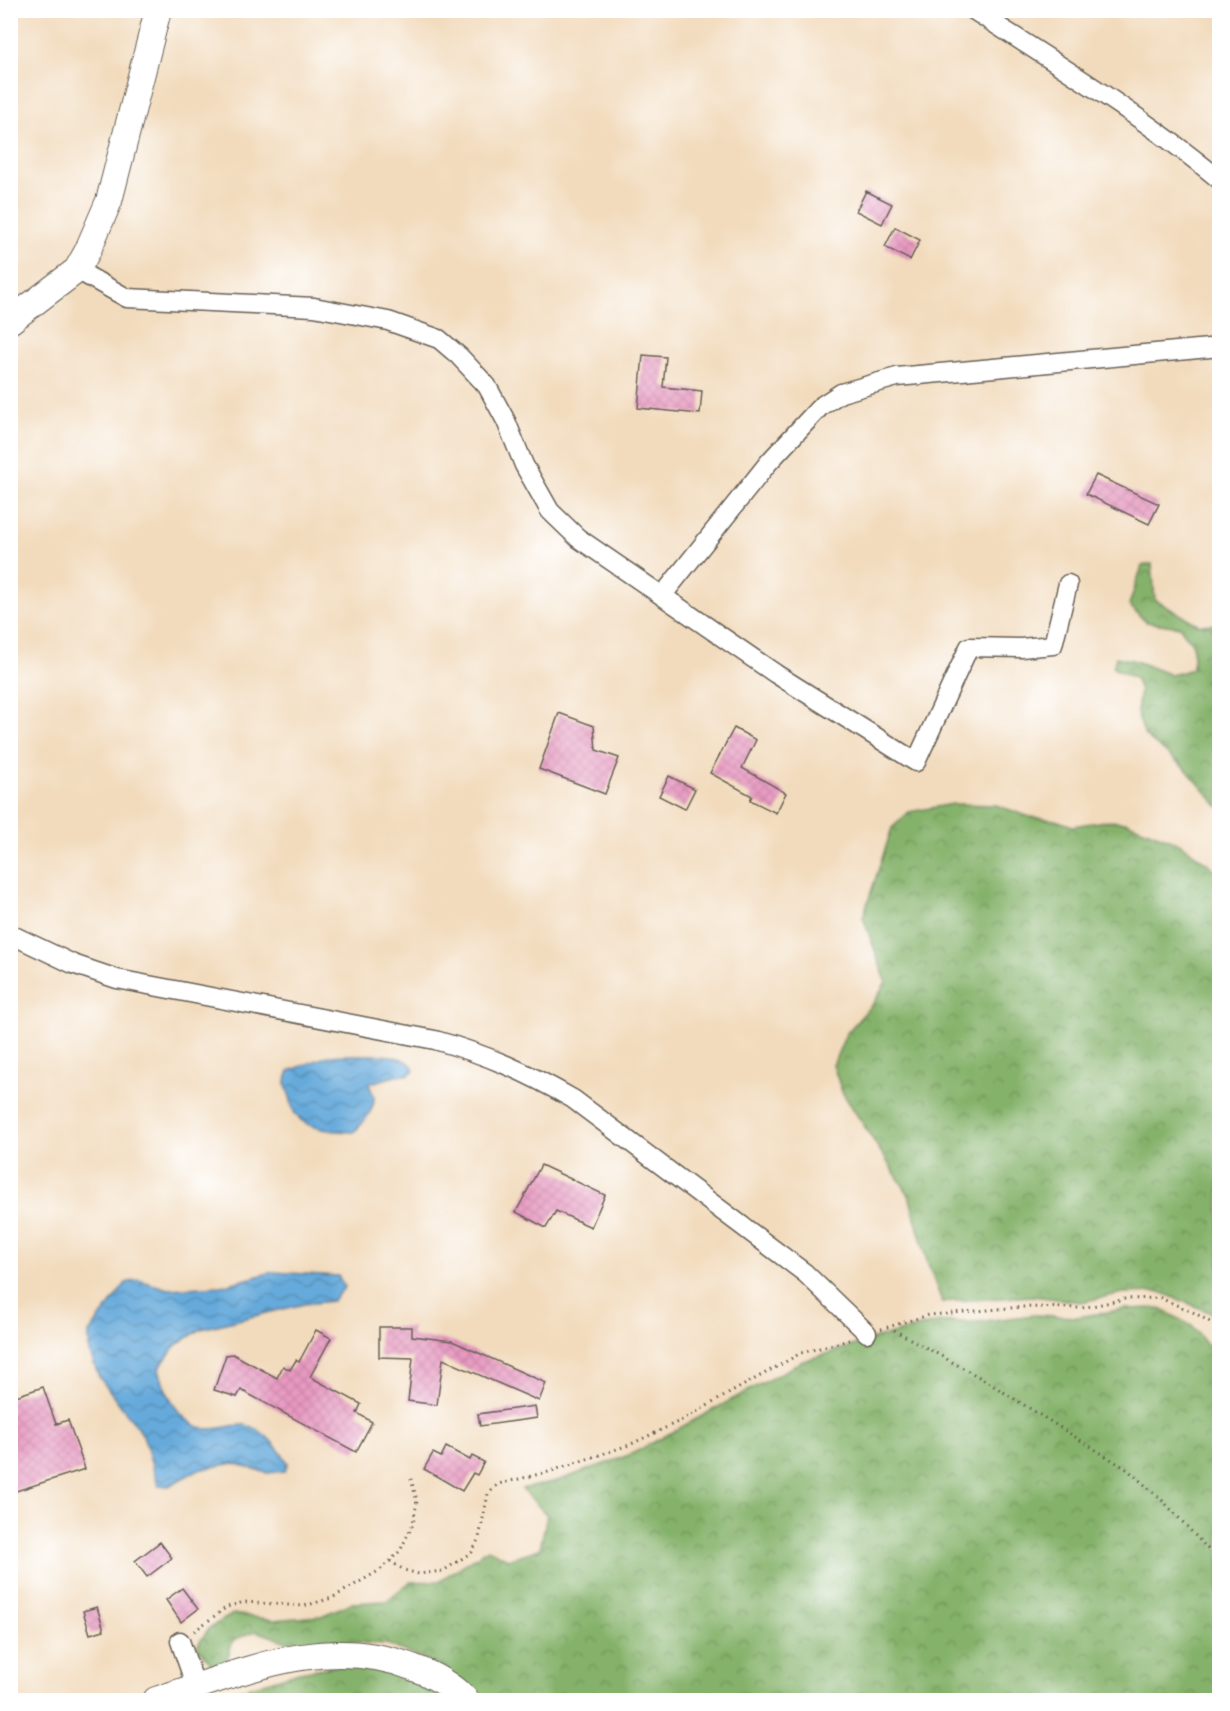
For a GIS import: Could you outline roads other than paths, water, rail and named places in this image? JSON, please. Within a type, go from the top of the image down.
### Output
[{"type":"street","points":[[10,321],[77,270],[109,201],[158,10]]},
{"type":"street","points":[[973,10],[1091,86],[1184,151],[1220,180]]},
{"type":"street","points":[[77,270],[127,298],[314,307],[388,321],[439,339],[459,356],[487,386],[506,421],[524,465],[550,511],[578,538],[776,674],[916,762],[969,647],[1021,648],[1053,645],[1068,584]]},
{"type":"street","points":[[662,596],[769,462],[821,406],[841,393],[897,377],[1220,347]]},
{"type":"street","points":[[10,934],[73,964],[117,979],[435,1040],[497,1059],[573,1099],[805,1273],[867,1333]]},
{"type":"street","points":[[180,1641],[196,1687]]},
{"type":"street","points":[[156,1701],[289,1658],[337,1652],[387,1657],[425,1672],[457,1691],[466,1701]]},
{"type":"water","points":[[328,1056],[395,1057],[403,1059],[414,1070],[409,1075],[399,1075],[370,1083],[374,1102],[364,1121],[354,1132],[323,1129],[301,1120],[294,1111],[287,1087],[286,1079],[289,1071]]},
{"type":"water","points":[[273,1272],[338,1276],[345,1287],[332,1301],[304,1304],[201,1329],[176,1345],[159,1368],[169,1397],[189,1421],[207,1429],[244,1425],[258,1430],[275,1445],[288,1463],[285,1471],[267,1473],[234,1463],[197,1470],[169,1486],[158,1485],[143,1435],[99,1377],[89,1350],[89,1333],[126,1283],[139,1280],[168,1289],[221,1286]]}]
